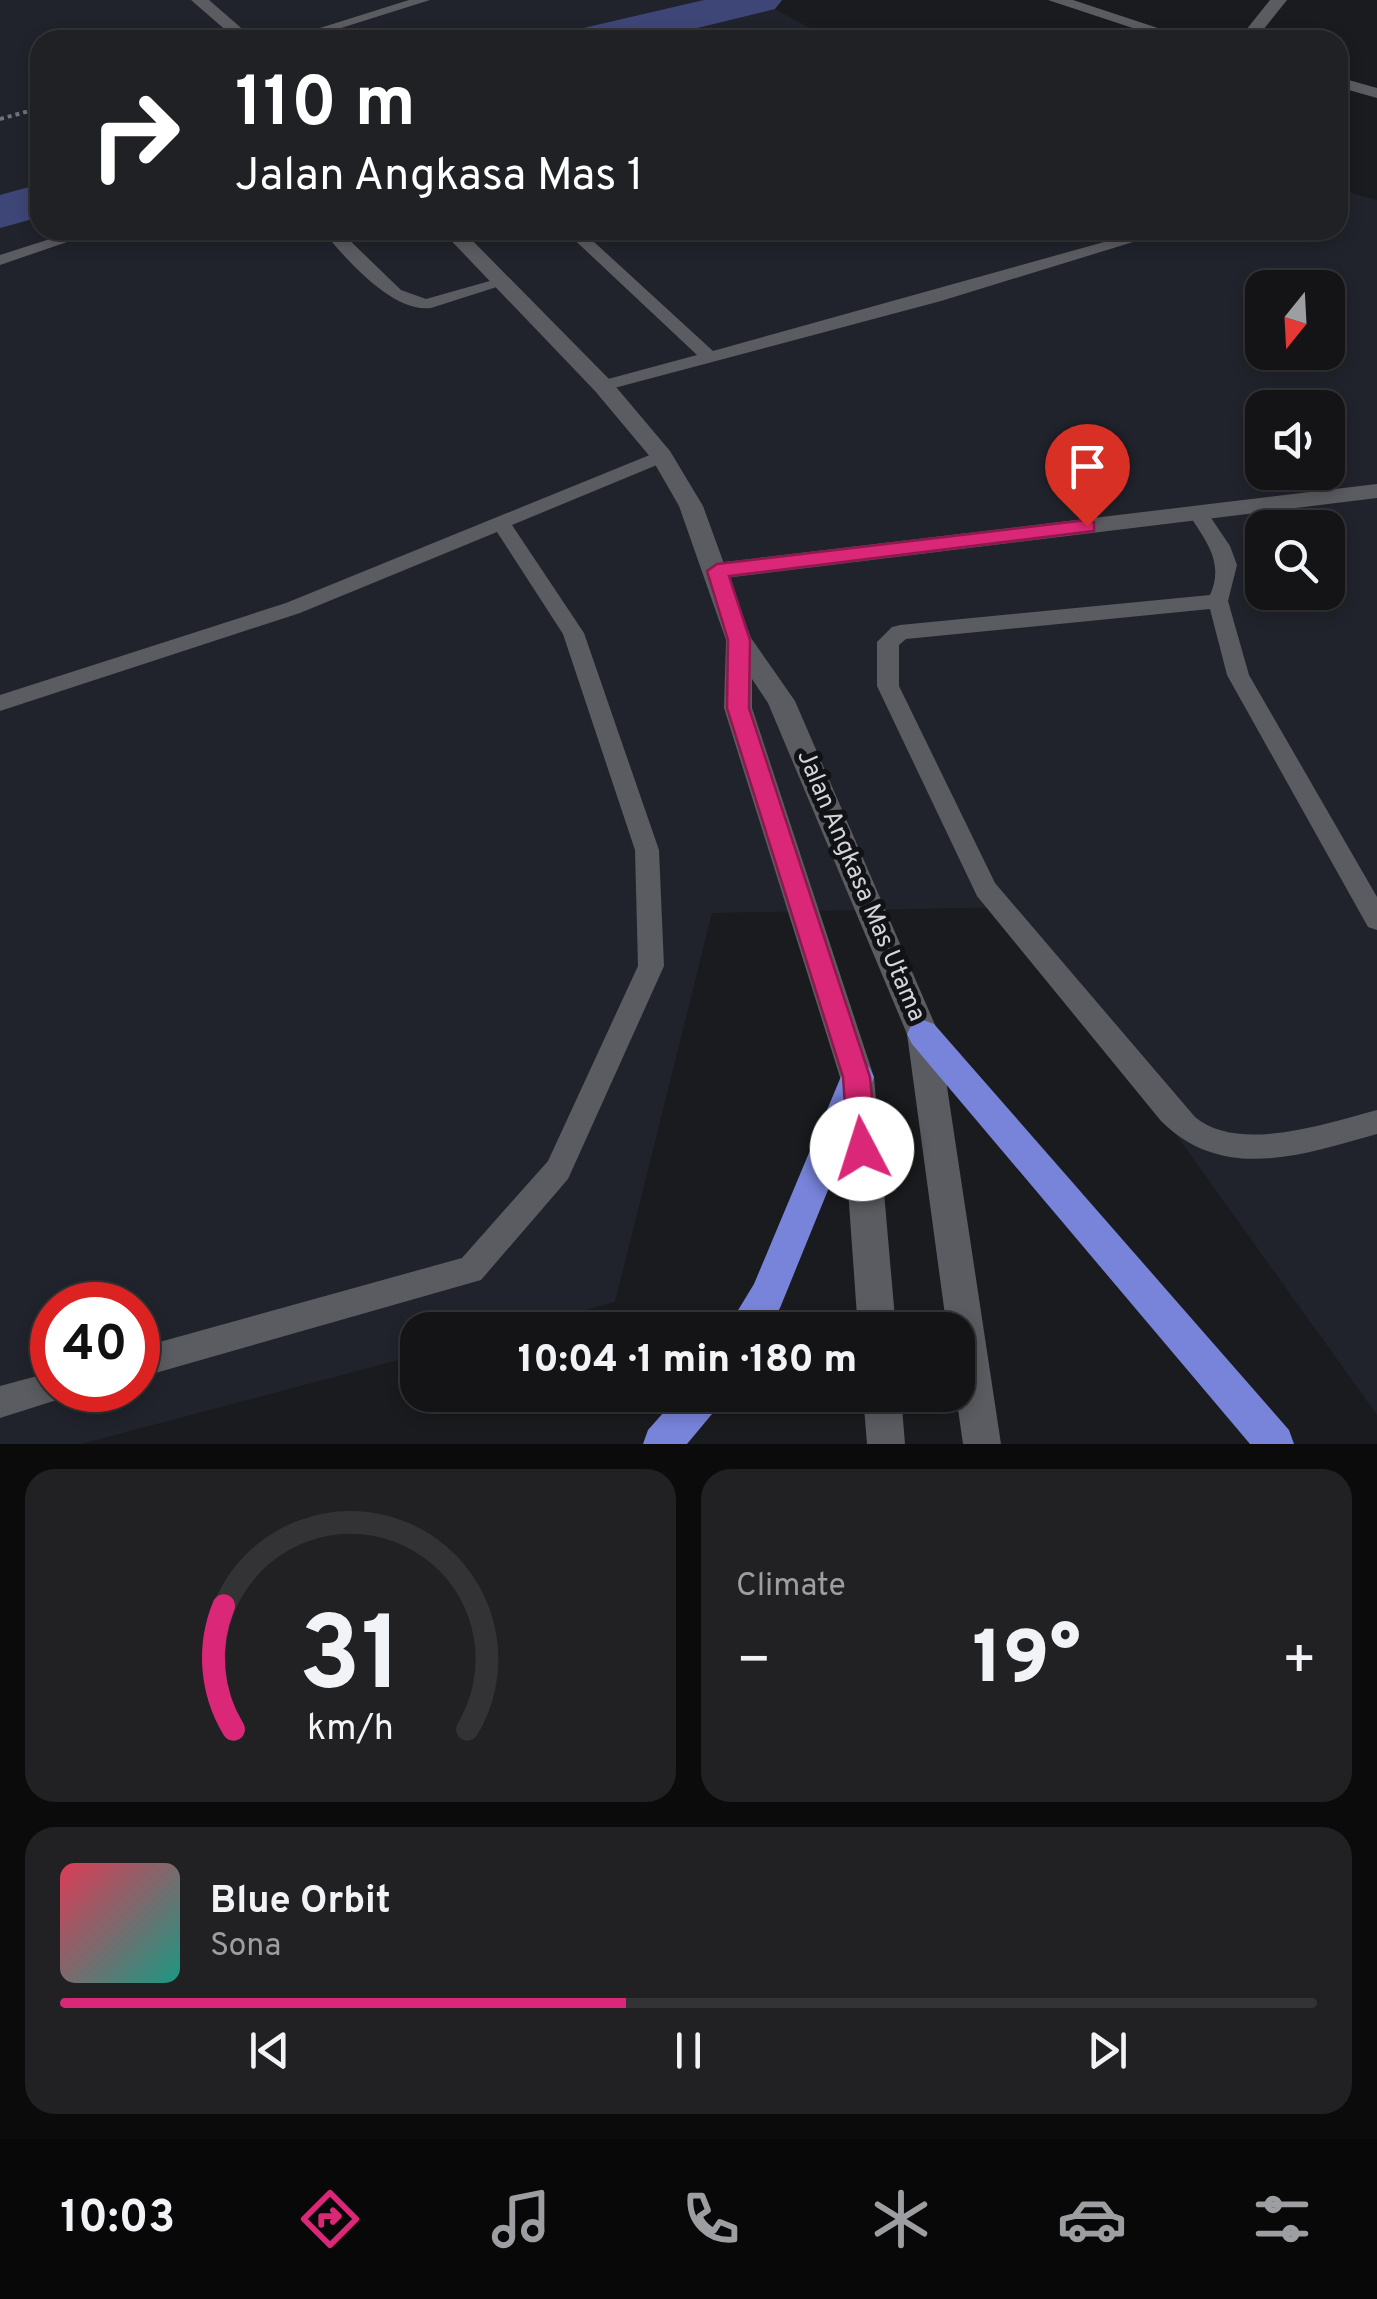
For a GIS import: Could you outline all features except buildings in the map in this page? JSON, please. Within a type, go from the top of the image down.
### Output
[{"type":"highway","points":[[923,1034],[1275,1444]]},
{"type":"highway","points":[[757,1312],[856,1077]]},
{"type":"highway","points":[[662,1444],[689,1412]]},
{"type":"street","points":[[199,0],[235,30]]},
{"type":"street","points":[[1056,0],[1150,30]]},
{"type":"street","points":[[1254,30],[1279,0]]},
{"type":"street","points":[[1348,85],[1377,93]]},
{"type":"street","name":"Jalan Angkasa Mas Utama","points":[[460,240],[603,386],[662,456],[690,506],[717,571],[739,640],[781,701],[923,1034],[982,1444]]},
{"type":"street","points":[[717,571],[1377,491]]},
{"type":"street","name":"Jalan Angkasa Mas Utama","points":[[739,640],[738,708],[856,1077],[876,1312]]},
{"type":"street","points":[[883,1412],[886,1444]]},
{"type":"lane","points":[[322,30],[423,0]]},
{"type":"lane","points":[[0,260],[63,240]]},
{"type":"lane","points":[[340,240],[396,294],[425,304],[504,282]]},
{"type":"lane","points":[[583,240],[710,358]]},
{"type":"lane","points":[[603,386],[1129,240]]},
{"type":"lane","points":[[0,703],[293,608],[662,456]]},
{"type":"lane","points":[[1198,513],[1228,563],[1229,579],[1218,602],[1238,675],[1377,920]]},
{"type":"lane","points":[[160,1357],[471,1270],[558,1170],[650,966],[647,850],[573,633],[500,522]]},
{"type":"lane","points":[[1218,602],[900,632],[888,642],[888,686],[986,890],[1171,1112],[1196,1134],[1232,1146],[1299,1143],[1377,1122]]},
{"type":"lane","points":[[0,1402],[30,1393]]},
{"type":"path","points":[[0,119],[30,111]]},
{"type":"shaded area","points":[[0,0],[759,0],[813,30],[30,30],[30,240],[1348,240],[1348,192],[1377,200],[1377,1415],[1013,907],[712,913],[615,1302],[578,1312],[400,1312],[400,1360],[81,1444],[0,1444]]},
{"type":"waterway","points":[[633,30],[760,0]]},
{"type":"waterway","points":[[0,212],[30,203]]},
{"type":"route","points":[[862,1149],[856,1077],[738,708],[739,640],[717,571],[1087,526]]}]
